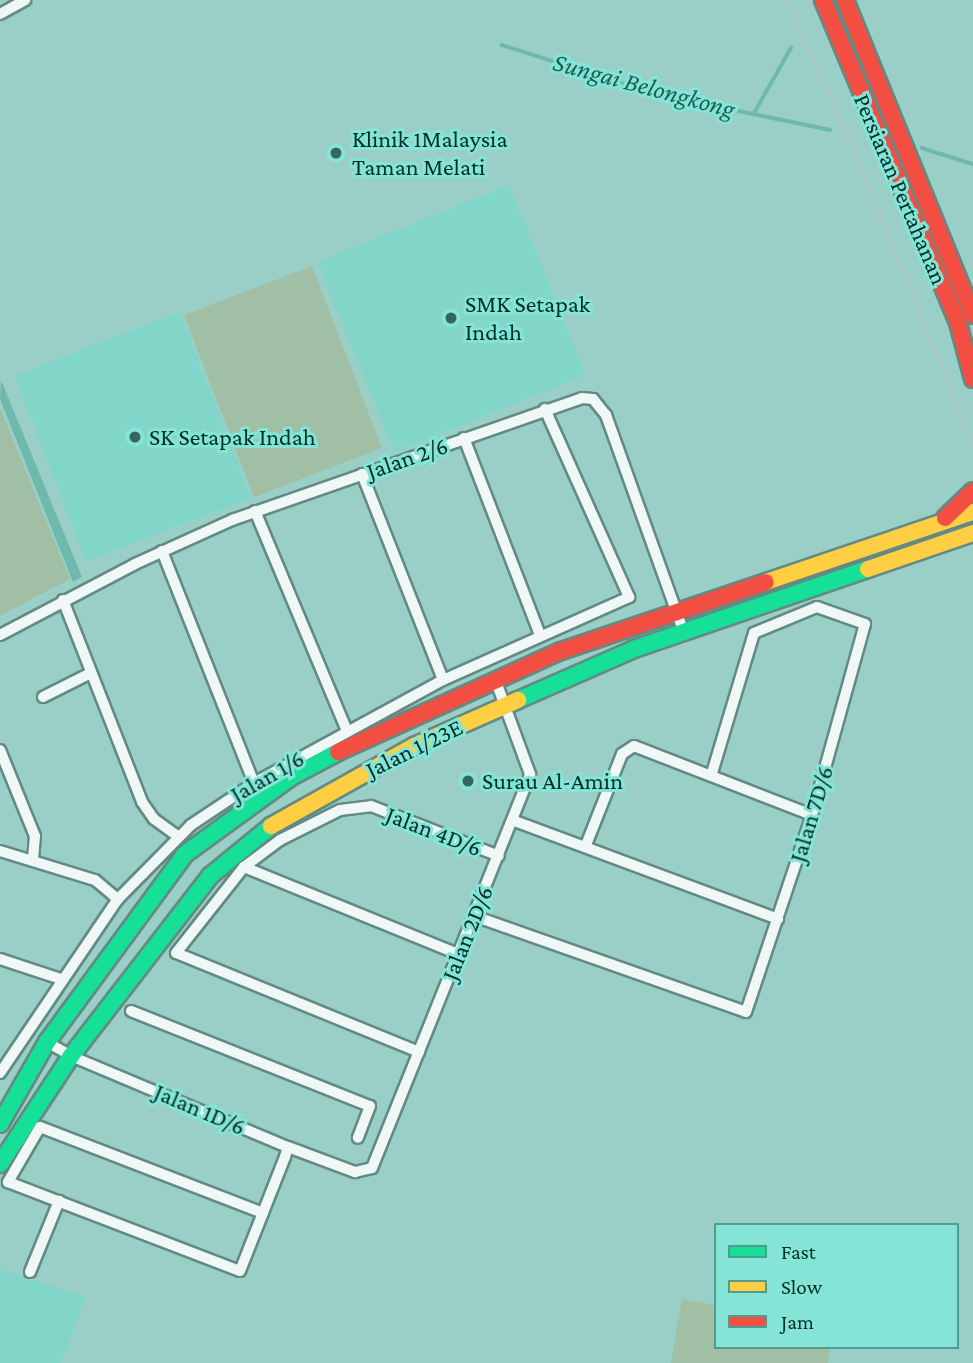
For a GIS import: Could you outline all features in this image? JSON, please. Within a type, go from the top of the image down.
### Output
[{"type":"street","points":[[0,14],[25,0]]},
{"type":"street","name":"Persiaran Pertahanan","points":[[823,0],[953,311],[973,379]]},
{"type":"street","name":"Persiaran Pertahanan","points":[[845,0],[973,314]]},
{"type":"street","name":"Jalan 2/6","points":[[0,635],[162,551],[255,512],[582,398],[600,406],[683,630]]},
{"type":"street","name":"Jalan 1/6","points":[[1,1067],[118,899],[177,836],[254,783],[443,680],[629,597],[545,409]]},
{"type":"street","points":[[464,438],[540,635]]},
{"type":"street","points":[[362,474],[443,680]]},
{"type":"street","points":[[938,524],[973,491]]},
{"type":"street","points":[[255,512],[347,731]]},
{"type":"street","name":"Jalan 1/23E","points":[[0,1124],[47,1042],[200,840],[314,762],[495,679],[675,610],[973,512]]},
{"type":"street","name":"Jalan 1/23E","points":[[0,1164],[71,1056],[210,876],[246,843],[330,789],[507,704],[683,630],[970,536]]},
{"type":"street","points":[[162,551],[254,783]]},
{"type":"street","points":[[63,600],[145,808],[177,836]]},
{"type":"street","name":"Jalan 7D/6","points":[[474,916],[741,1013],[752,1003],[812,815],[865,624],[817,607],[754,633],[712,773]]},
{"type":"street","points":[[43,697],[91,673]]},
{"type":"street","name":"Jalan 2D/6","points":[[355,1172],[367,1171],[375,1164],[530,774],[507,704],[495,679]]},
{"type":"street","points":[[586,845],[629,747],[639,746],[712,773],[812,815]]},
{"type":"street","points":[[0,750],[35,836],[33,861]]},
{"type":"street","name":"Jalan 4D/6","points":[[419,1052],[176,953],[244,867],[280,841],[340,810],[371,806],[499,856]]},
{"type":"street","points":[[512,820],[586,845],[778,919]]},
{"type":"street","points":[[0,851],[95,880],[118,899]]},
{"type":"street","points":[[244,867],[458,954]]},
{"type":"street","points":[[0,959],[61,979]]},
{"type":"street","points":[[131,1011],[370,1106],[358,1138]]},
{"type":"street","name":"Jalan 1D/6","points":[[47,1042],[71,1056],[288,1147],[355,1172]]},
{"type":"street","points":[[263,1213],[40,1127],[8,1182],[240,1271],[263,1213],[288,1147]]},
{"type":"street","points":[[30,1272],[59,1201]]},
{"type":"shaded area","name":"SMK Setapak Indah","points":[[509,185],[586,375],[395,452],[318,262]]},
{"type":"shaded area","points":[[312,266],[382,448],[254,497],[184,315]]},
{"type":"shaded area","name":"SK Setapak Indah","points":[[180,312],[251,498],[86,561],[15,375]]},
{"type":"shaded area","points":[[1,380],[82,577],[73,582],[0,399]]},
{"type":"shaded area","points":[[0,408],[70,579],[0,616]]},
{"type":"shaded area","points":[[0,1269],[86,1297],[61,1363],[0,1363]]},
{"type":"shaded area","points":[[682,1299],[714,1305],[714,1349],[830,1349],[828,1363],[671,1363]]},
{"type":"waterway","name":"Sungai Belongkong","points":[[502,45],[652,93],[830,130]]},
{"type":"waterway","name":"Sungai Belongkong","points":[[753,115],[791,48]]},
{"type":"waterway","points":[[922,148],[973,164]]},
{"type":"tram line","points":[[787,0],[850,142],[973,445]]},
{"type":"traffic: fast","points":[[518,700],[634,649],[868,569]]},
{"type":"traffic: fast","points":[[0,1124],[47,1042],[185,854],[291,777],[338,752]]},
{"type":"traffic: fast","points":[[0,1164],[71,1056],[210,876],[271,826]]},
{"type":"traffic: slow","points":[[766,582],[973,512]]},
{"type":"traffic: slow","points":[[868,569],[973,533]]},
{"type":"traffic: slow","points":[[271,826],[414,746],[518,700]]},
{"type":"traffic: jam","points":[[823,0],[958,323],[973,379]]},
{"type":"traffic: jam","points":[[845,0],[973,315]]},
{"type":"traffic: jam","points":[[945,518],[973,491]]},
{"type":"traffic: jam","points":[[338,752],[561,651],[766,582]]},
{"type":"place","name":"Klinik 1Malaysia Taman Melati","points":[[336,153]]},
{"type":"place","name":"SMK Setapak Indah","points":[[451,318]]},
{"type":"place","name":"SK Setapak Indah","points":[[135,437]]},
{"type":"place","name":"Surau Al-Amin","points":[[468,781]]}]
